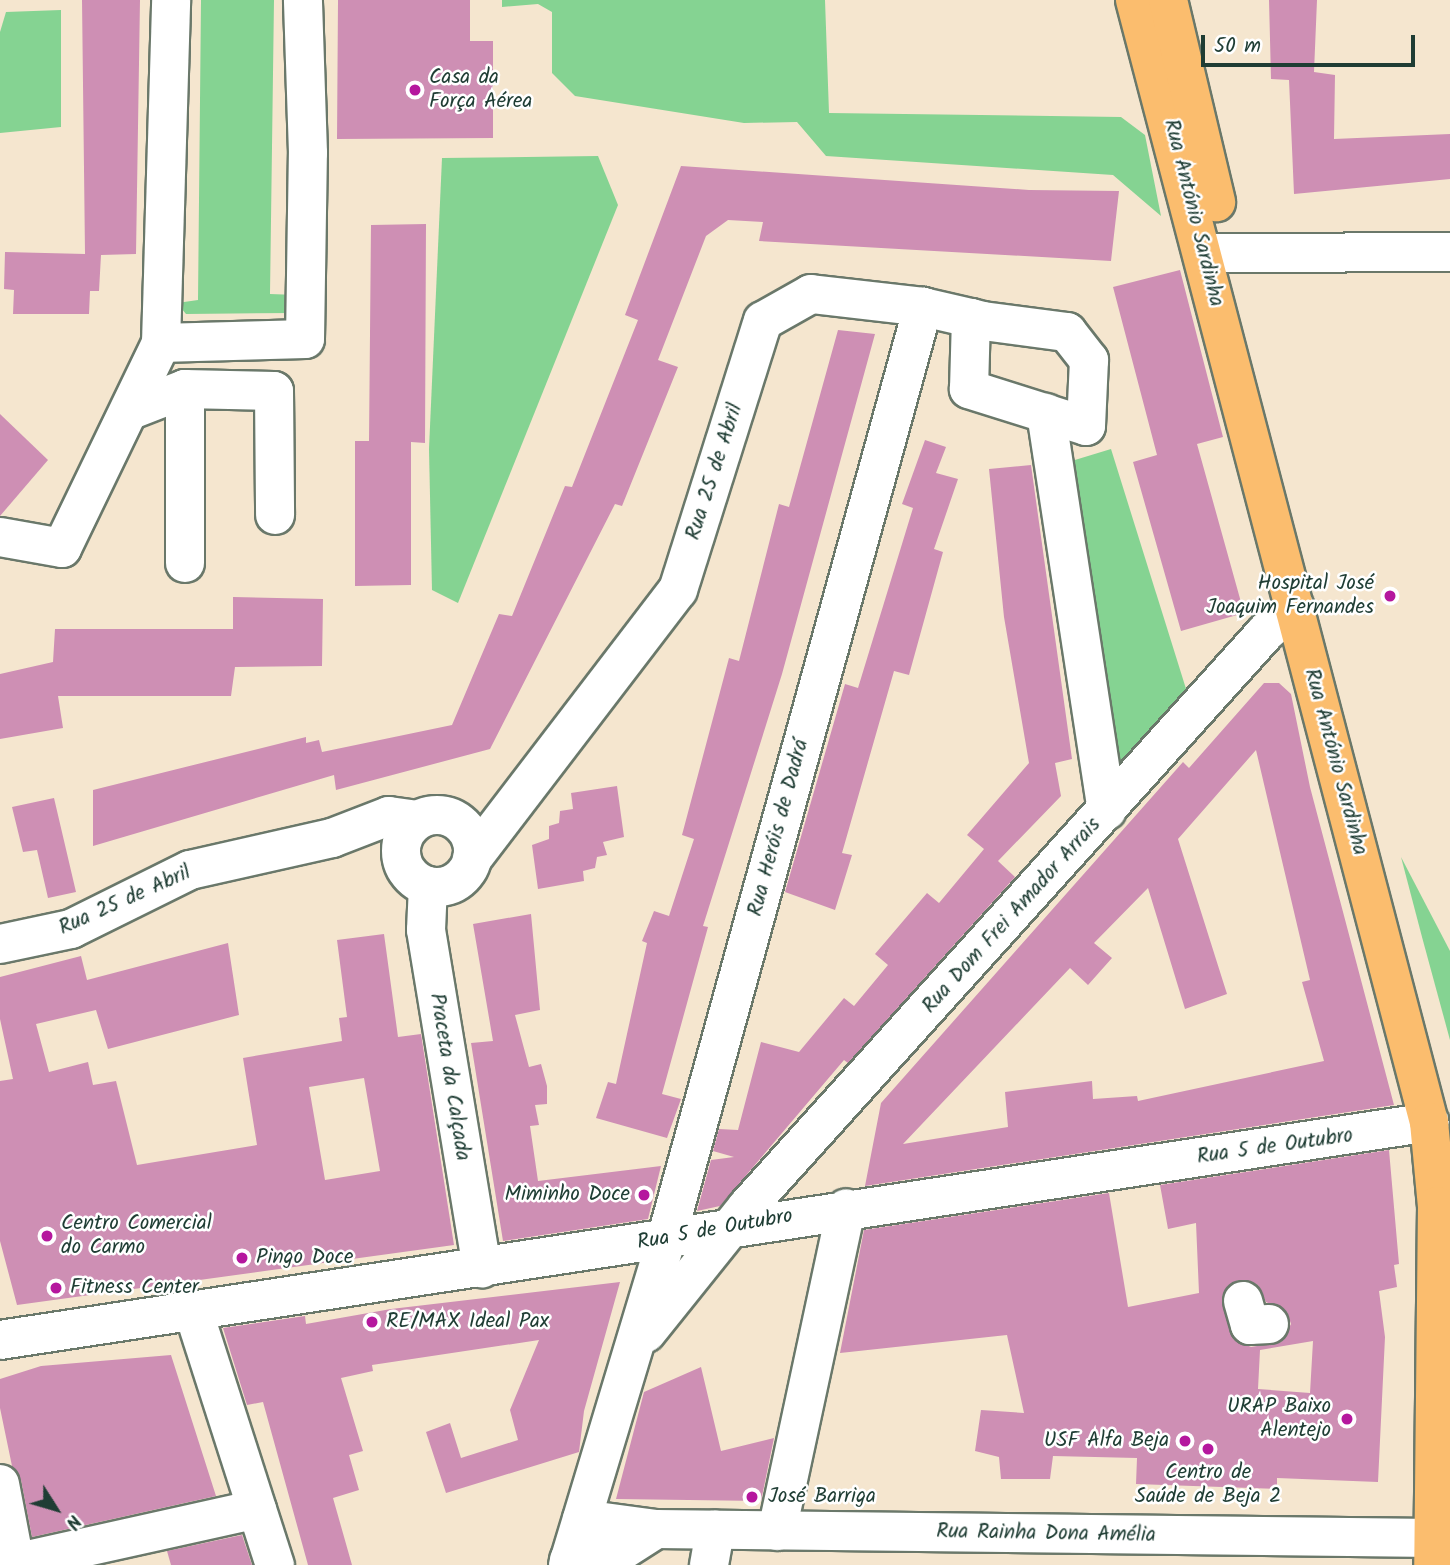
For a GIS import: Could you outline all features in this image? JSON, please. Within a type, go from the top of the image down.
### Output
[{"type":"main road","name":"Rua António Sardinha","points":[[1135,0],[1215,253],[1440,1116],[1437,1206],[1443,1265],[1442,1537]]},
{"type":"main road","name":"Rua António Sardinha","points":[[1168,0],[1215,253],[1295,607],[1440,1116]]},
{"type":"street","points":[[0,537],[62,548],[131,410],[161,343],[171,0]]},
{"type":"street","points":[[161,343],[305,339],[308,153],[303,0]]},
{"type":"street","points":[[1215,253],[1450,252]]},
{"type":"street","name":"Rua 25 de Abril","points":[[472,859],[678,590],[763,321],[811,295],[923,307],[1067,332],[1089,360],[1086,426],[969,388],[971,317]]},
{"type":"street","name":"Rua Heróis de Dadrá","points":[[569,1563],[666,1240],[923,307]]},
{"type":"street","points":[[131,410],[185,389],[274,390],[275,515]]},
{"type":"street","points":[[185,389],[185,563]]},
{"type":"street","points":[[1046,413],[1107,810]]},
{"type":"street","name":"Rua Dom Frei Amador Arrais","points":[[633,1349],[731,1226],[1107,810],[1295,607]]},
{"type":"street","name":"Rua 25 de Abril","points":[[0,944],[71,929],[190,870],[332,838],[388,816],[432,818],[525,789]]},
{"type":"street","points":[[416,877],[455,881],[472,859],[467,832],[432,818]]},
{"type":"street","name":"Praceta da Calçada","points":[[432,818],[401,842],[416,877],[482,1268]]},
{"type":"street","name":"Rua 25 de Abril","points":[[332,838],[372,847],[416,877]]},
{"type":"street","name":"Rua 5 de Outubro","points":[[0,1340],[666,1240],[731,1226],[1440,1116]]},
{"type":"street","points":[[777,1531],[787,1467],[846,1208]]},
{"type":"street","points":[[193,1310],[275,1565]]},
{"type":"street","points":[[0,1484],[10,1564],[115,1555],[257,1509]]},
{"type":"street","name":"Rua Rainha Dona Amélia","points":[[582,1519],[656,1529],[712,1548],[777,1531],[1442,1537]]},
{"type":"street","points":[[569,1563],[617,1555],[656,1529]]},
{"type":"green space","points":[[201,0],[274,0],[270,294],[297,295],[294,313],[186,314],[177,303],[198,300]]},
{"type":"green space","points":[[502,0],[825,0],[829,113],[1121,117],[1145,135],[1161,216],[1113,175],[826,156],[797,122],[744,123],[575,96],[552,73],[552,12],[538,4],[502,7]]},
{"type":"green space","points":[[61,10],[61,127],[0,133],[0,32],[6,12]]},
{"type":"green space","points":[[598,156],[618,205],[458,603],[432,590],[429,449],[442,158]]},
{"type":"green space","points":[[1111,449],[1192,708],[1112,769],[1065,463]]},
{"type":"green space","points":[[1401,857],[1450,951],[1450,1040],[1422,937]]},
{"type":"building","points":[[82,0],[140,0],[136,254],[101,255],[99,291],[90,291],[89,314],[13,314],[14,290],[4,289],[5,252],[85,254]]},
{"type":"building","name":"Casa da Força Aérea","points":[[338,0],[470,0],[470,41],[493,41],[493,138],[337,139]]},
{"type":"building","points":[[1269,0],[1317,0],[1314,72],[1335,75],[1334,139],[1450,134],[1450,179],[1294,194],[1289,80],[1271,79]]},
{"type":"building","points":[[681,166],[1029,190],[1119,191],[1111,261],[759,241],[763,222],[728,220],[706,236],[658,360],[678,367],[622,506],[615,504],[490,749],[336,790],[334,775],[93,846],[93,790],[306,737],[306,743],[319,740],[322,752],[452,725],[499,614],[512,616],[565,486],[572,487],[638,320],[625,315]]},
{"type":"building","points":[[426,224],[425,443],[411,442],[411,585],[355,586],[355,441],[369,441],[371,225]]},
{"type":"building","points":[[1180,270],[1223,437],[1197,444],[1244,613],[1181,631],[1133,462],[1157,455],[1113,287]]},
{"type":"building","points":[[838,330],[875,334],[782,674],[703,926],[708,927],[662,1094],[681,1099],[667,1138],[596,1118],[608,1082],[616,1084],[647,943],[642,941],[654,911],[669,916],[694,839],[682,835],[729,658],[739,661],[779,504],[789,507]]},
{"type":"building","points":[[0,414],[48,460],[0,516]]},
{"type":"building","points":[[925,440],[946,447],[936,473],[958,479],[934,549],[943,552],[909,675],[894,671],[842,853],[852,855],[835,910],[785,892],[845,684],[858,688],[913,508],[902,504]]},
{"type":"building","points":[[1031,465],[1072,759],[1055,763],[1061,796],[998,861],[1015,877],[848,1063],[844,1060],[720,1206],[697,1211],[711,1160],[734,1157],[713,1151],[719,1129],[738,1130],[761,1042],[799,1052],[844,998],[854,1006],[888,965],[875,954],[927,893],[939,903],[984,849],[967,835],[1029,763],[1004,617],[989,469]]},
{"type":"building","points":[[233,597],[323,599],[322,666],[235,667],[231,696],[58,696],[63,728],[0,739],[0,674],[53,662],[55,629],[233,629]]},
{"type":"building","points":[[1264,683],[1279,683],[1291,694],[1310,787],[1394,1105],[865,1186],[881,1103],[1183,762],[1189,768]],"holes":[[[1256,750],[1310,980],[1302,982],[1324,1061],[1138,1101],[1137,1096],[1093,1099],[1092,1081],[1005,1092],[1008,1127],[903,1144],[1070,968],[1088,985],[1112,958],[1094,943],[1148,888],[1185,1009],[1227,994],[1178,839]]]},
{"type":"building","points":[[617,786],[624,837],[603,842],[607,855],[597,857],[595,868],[583,871],[584,881],[538,889],[532,845],[549,839],[549,826],[559,823],[560,811],[573,809],[571,793]]},
{"type":"building","points":[[54,798],[76,892],[48,898],[37,850],[23,852],[12,807]]},
{"type":"building","points":[[531,914],[540,1010],[515,1015],[529,1067],[541,1064],[547,1086],[547,1104],[535,1105],[539,1125],[530,1126],[538,1181],[661,1166],[648,1219],[503,1241],[471,1043],[493,1041],[473,924]]},
{"type":"building","points":[[384,934],[398,1037],[421,1034],[454,1245],[17,1305],[0,1241],[0,1081],[13,1079],[0,1019],[0,977],[81,956],[87,980],[228,943],[239,1015],[108,1049],[96,1010],[36,1024],[49,1072],[88,1062],[93,1085],[116,1081],[137,1165],[257,1145],[243,1058],[342,1041],[339,1018],[347,1017],[337,940]],"holes":[[[364,1078],[380,1171],[325,1180],[309,1087]]]},
{"type":"building","points":[[1389,1150],[1399,1264],[1394,1265],[1397,1287],[1379,1291],[1385,1337],[1378,1482],[1277,1478],[1277,1489],[1136,1484],[1137,1458],[1053,1456],[1050,1479],[1001,1479],[999,1457],[975,1451],[981,1410],[1024,1413],[1007,1335],[840,1353],[864,1230],[1109,1193],[1128,1307],[1199,1293],[1196,1223],[1168,1229],[1160,1185]],"holes":[[[1238,1280],[1258,1285],[1266,1302],[1287,1312],[1291,1324],[1281,1342],[1251,1347],[1233,1339],[1222,1296]],[[1313,1341],[1310,1393],[1258,1389],[1260,1350]]]},
{"type":"building","points":[[620,1282],[584,1411],[579,1452],[446,1493],[426,1432],[450,1423],[461,1458],[518,1440],[510,1410],[539,1340],[372,1365],[373,1371],[341,1378],[363,1451],[349,1455],[359,1490],[333,1498],[352,1565],[308,1565],[263,1402],[247,1405],[223,1328],[305,1316],[306,1324],[391,1309]]},
{"type":"building","points":[[171,1355],[216,1496],[32,1537],[21,1480],[12,1466],[0,1408],[0,1379],[41,1366]]},
{"type":"building","points":[[701,1367],[721,1451],[774,1438],[761,1501],[616,1499],[644,1392]]},
{"type":"building","points":[[242,1535],[252,1565],[171,1565],[167,1551]]},
{"type":"place","name":"Casa da Força Aérea","points":[[415,90]]},
{"type":"place","name":"Hospital José Joaquim Fernandes","points":[[1390,596]]},
{"type":"place","name":"Miminho Doce","points":[[644,1195]]},
{"type":"place","name":"Centro Comercial do Carmo","points":[[47,1236]]},
{"type":"place","name":"Pingo Doce","points":[[242,1258]]},
{"type":"place","name":"Fitness Center","points":[[56,1288]]},
{"type":"place","name":"RE/MAX Ideal Pax","points":[[372,1322]]},
{"type":"place","name":"URAP Baixo Alentejo","points":[[1347,1419]]},
{"type":"place","name":"USF Alfa Beja","points":[[1185,1441]]},
{"type":"place","name":"Centro de Saúde de Beja 2","points":[[1208,1449]]},
{"type":"place","name":"José Barriga","points":[[752,1497]]}]
